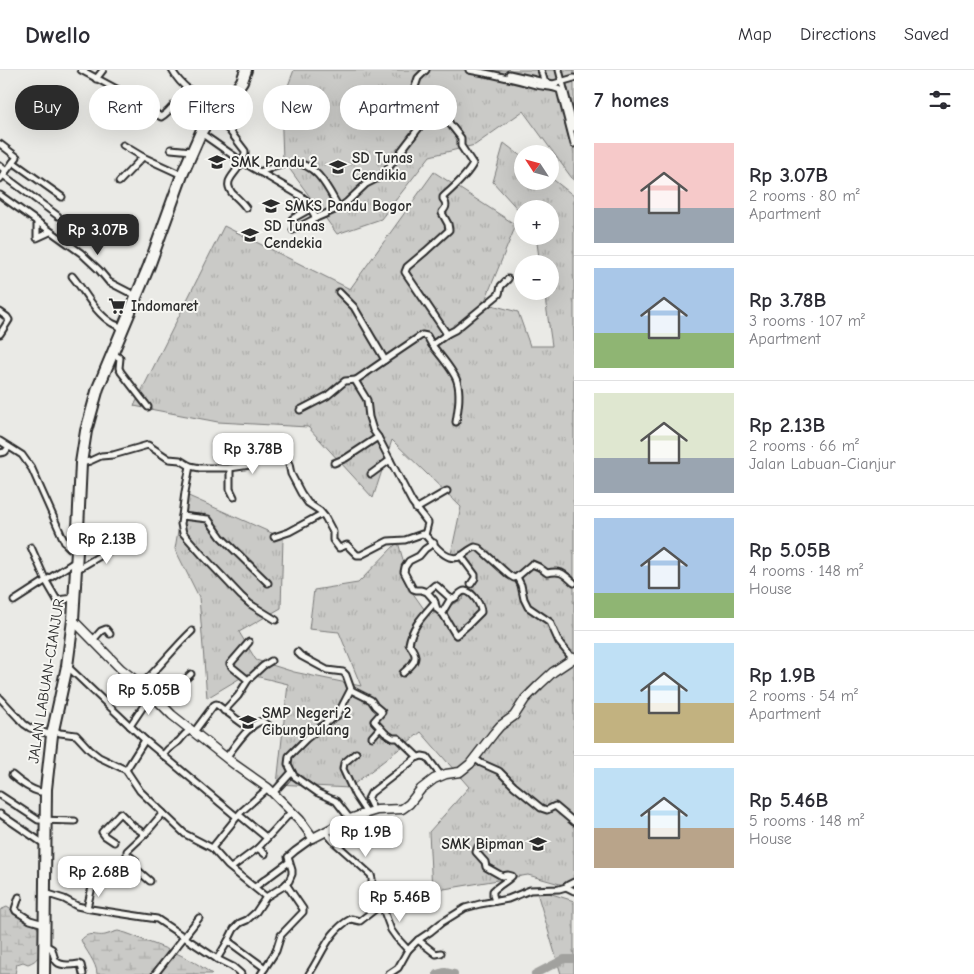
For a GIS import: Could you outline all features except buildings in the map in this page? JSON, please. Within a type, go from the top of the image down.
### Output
[{"type":"highway","name":"JALAN LABUAN-CIANJUR","points":[[240,85],[246,70]]},
{"type":"highway","name":"JALAN LABUAN-CIANJUR","points":[[44,974],[46,789],[73,620],[81,463],[86,430],[98,388],[149,266],[182,176],[201,132]]},
{"type":"street","points":[[81,70],[122,92],[139,96],[152,111],[161,117],[170,110]]},
{"type":"street","points":[[96,79],[103,70]]},
{"type":"street","points":[[172,70],[183,85]]},
{"type":"street","points":[[426,70],[418,78],[412,96],[446,115],[450,124],[461,138],[461,146],[473,164],[443,197],[446,207],[442,213],[450,230],[407,267],[405,272],[447,334]]},
{"type":"street","points":[[469,70],[545,84],[553,84],[574,78]]},
{"type":"street","points":[[488,70],[545,84],[560,90],[574,144]]},
{"type":"street","points":[[541,70],[545,84]]},
{"type":"street","points":[[559,70],[574,128]]},
{"type":"street","points":[[497,75],[504,73]]},
{"type":"street","points":[[229,130],[245,151],[245,154],[228,184],[232,193],[246,208]]},
{"type":"street","points":[[294,230],[339,208],[366,184],[380,177],[417,130]]},
{"type":"street","points":[[201,132],[241,161],[301,196],[306,200],[316,218]]},
{"type":"street","points":[[0,144],[17,157],[3,175]]},
{"type":"street","points":[[123,145],[182,176]]},
{"type":"street","points":[[171,148],[193,151]]},
{"type":"street","points":[[118,182],[143,157]]},
{"type":"street","points":[[13,162],[62,197]]},
{"type":"street","points":[[259,172],[292,163],[306,166],[314,171],[322,180],[339,208]]},
{"type":"street","points":[[0,166],[3,175],[58,216]]},
{"type":"street","points":[[0,195],[80,253],[109,282],[136,296]]},
{"type":"street","points":[[292,219],[310,209]]},
{"type":"street","points":[[37,222],[38,238],[50,232]]},
{"type":"street","points":[[72,276],[82,288],[89,301],[98,310],[111,322],[124,328]]},
{"type":"street","points":[[432,345],[455,330],[496,296],[508,279]]},
{"type":"street","points":[[339,292],[354,307],[385,360]]},
{"type":"street","points":[[0,312],[9,320],[0,334]]},
{"type":"street","points":[[300,410],[326,396],[346,381],[356,380],[422,335],[427,336],[457,381],[459,401],[456,422]]},
{"type":"street","points":[[113,354],[120,358],[119,368],[121,372],[148,407]]},
{"type":"street","points":[[356,380],[367,400],[373,430],[416,508],[428,523],[425,535]]},
{"type":"street","points":[[334,463],[346,458],[378,437]]},
{"type":"street","points":[[0,441],[22,455],[32,469],[65,543],[77,561]]},
{"type":"street","points":[[81,463],[101,456],[113,455],[148,445],[169,459],[180,460],[190,466],[200,468],[230,468],[255,464],[281,451],[306,501],[322,514],[331,528],[333,540],[341,548],[348,546],[358,555],[361,555],[388,541],[405,540],[422,534],[434,543],[444,555],[450,558],[461,556],[475,547],[479,548],[514,578],[532,564],[547,573],[558,570],[574,583]]},
{"type":"street","points":[[0,453],[5,452],[10,447]]},
{"type":"street","points":[[371,474],[390,460]]},
{"type":"street","points":[[190,466],[182,516],[181,526],[183,533],[241,596],[250,604],[276,620]]},
{"type":"street","points":[[230,468],[230,489],[234,497]]},
{"type":"street","points":[[416,508],[447,491]]},
{"type":"street","points":[[274,537],[289,532],[322,514]]},
{"type":"street","points":[[182,516],[208,519],[221,537],[268,583]]},
{"type":"street","points":[[14,601],[77,561],[127,540]]},
{"type":"street","points":[[434,543],[419,556],[409,560],[404,569],[409,584],[413,589],[427,592],[456,635],[464,630],[481,612],[481,608],[476,599],[467,592],[463,592],[455,598],[451,598],[442,613]]},
{"type":"street","points":[[31,547],[57,601],[74,598]]},
{"type":"street","points":[[461,556],[475,575],[471,584]]},
{"type":"street","points":[[217,959],[234,929],[256,912],[266,897],[289,881],[292,870],[288,859],[289,856],[313,838],[350,819],[370,812],[406,807],[421,789],[434,779],[460,772],[470,764],[500,726],[514,716],[539,684],[573,658],[559,642],[550,622],[528,607],[517,577]]},
{"type":"street","points":[[427,592],[435,585],[451,598]]},
{"type":"street","points":[[402,673],[412,664],[415,658],[409,641],[415,626],[435,602]]},
{"type":"street","points":[[73,620],[121,669],[141,685],[172,716],[271,791],[292,811],[313,838]]},
{"type":"street","points":[[93,640],[101,631],[106,629],[110,634]]},
{"type":"street","points":[[141,685],[192,631]]},
{"type":"street","points":[[248,680],[230,664],[249,642]]},
{"type":"street","points":[[297,652],[327,670],[343,672],[346,675],[351,690],[371,700],[382,712],[374,721],[380,728],[393,738],[398,738],[418,757]]},
{"type":"street","points":[[224,711],[238,696],[248,680],[271,661]]},
{"type":"street","points":[[67,666],[145,740],[267,838]]},
{"type":"street","points":[[161,705],[191,674]]},
{"type":"street","points":[[350,819],[336,801],[318,794],[294,776],[288,764],[289,756],[306,739],[337,716],[351,690]]},
{"type":"street","points":[[130,726],[151,695]]},
{"type":"street","points":[[0,698],[30,728],[76,735],[99,757],[126,770],[140,791],[185,834],[212,848],[231,868],[266,897]]},
{"type":"street","points":[[0,709],[6,704]]},
{"type":"street","points":[[163,755],[185,733],[192,730],[214,705],[217,705],[250,730]]},
{"type":"street","points":[[226,758],[258,722],[262,721],[274,729]]},
{"type":"street","points":[[372,737],[380,728]]},
{"type":"street","points":[[126,770],[145,740]]},
{"type":"street","points":[[356,752],[342,766],[354,795],[370,812]]},
{"type":"street","points":[[370,812],[368,799],[371,793],[418,757],[424,756],[429,758],[441,776]]},
{"type":"street","points":[[474,758],[498,771],[541,808],[547,810],[555,806],[574,822]]},
{"type":"street","points":[[212,848],[248,805],[271,791],[292,772]]},
{"type":"street","points":[[12,775],[35,791],[40,792],[46,789]]},
{"type":"street","points":[[0,795],[34,818],[75,821]]},
{"type":"street","points":[[231,868],[258,848],[292,811]]},
{"type":"street","points":[[114,842],[102,832],[120,813],[133,826],[145,834]]},
{"type":"street","points":[[150,880],[135,868],[133,865],[135,860],[127,854],[127,851],[163,813]]},
{"type":"street","points":[[0,814],[44,844]]},
{"type":"street","points":[[325,831],[334,842],[371,875],[372,888],[383,903],[391,930],[408,950]]},
{"type":"street","points":[[478,847],[476,852],[485,862],[486,867],[502,876],[512,876],[506,883],[493,891],[495,901]]},
{"type":"street","points":[[258,848],[265,854]]},
{"type":"street","points":[[255,887],[289,862]]},
{"type":"street","points":[[87,908],[93,882]]},
{"type":"street","points":[[566,888],[574,882]]},
{"type":"street","points":[[261,974],[276,951],[280,935],[303,912],[303,909],[286,884]]},
{"type":"street","points":[[389,974],[398,968],[408,950],[418,940],[465,908],[508,899],[530,890],[566,888],[574,891]]},
{"type":"street","points":[[45,892],[77,906],[157,919],[241,974]]},
{"type":"street","points":[[19,897],[16,911],[30,920],[44,924]]},
{"type":"street","points":[[309,974],[327,942],[340,927],[351,919],[360,921],[383,903]]},
{"type":"street","points":[[155,974],[199,918]]},
{"type":"street","points":[[418,940],[436,954],[440,953]]},
{"type":"street","points":[[228,941],[265,968]]},
{"type":"street","points":[[45,945],[52,949],[54,958],[58,963],[81,965],[83,974]]},
{"type":"green space","points":[[294,70],[574,70],[574,181],[559,160],[559,145],[548,145],[523,111],[475,145],[430,156],[381,219],[337,234],[283,160],[282,130],[330,130],[330,85],[288,85]]},
{"type":"green space","points":[[504,143],[514,151],[514,190],[559,190],[559,184],[574,196],[574,888],[528,875],[432,891],[429,832],[469,787],[421,732],[349,788],[277,784],[288,684],[247,674],[207,698],[199,597],[175,549],[184,494],[283,538],[281,608],[239,632],[256,660],[294,672],[361,686],[339,632],[309,629],[314,590],[358,583],[398,542],[412,592],[429,616],[463,599],[472,574],[451,554],[461,507],[392,440],[373,498],[308,427],[218,422],[134,406],[224,226],[350,289],[434,172],[514,224],[514,230],[484,303],[518,312],[530,346],[552,346],[545,300],[559,300],[559,255],[539,255],[537,245],[559,245],[559,200],[514,200],[514,205],[493,182]]},
{"type":"green space","points":[[536,889],[574,901],[574,974],[561,974]]},
{"type":"green space","points":[[7,907],[37,927],[40,935],[38,957],[35,961],[28,964],[23,962],[17,964],[15,974],[0,974],[0,910]]},
{"type":"green space","points":[[118,931],[130,934],[189,959],[212,974],[97,974],[93,961],[81,940],[87,935],[105,935]]},
{"type":"waterway","points":[[535,974],[564,959],[574,959]]},
{"type":"waterway","points":[[437,974],[445,972],[454,974]]},
{"type":"place","name":"SMK Pandu 2","points":[[217,162]]},
{"type":"place","name":"SD Tunas Cendikia","points":[[338,167]]},
{"type":"place","name":"SMKS Pandu Bogor","points":[[271,206]]},
{"type":"place","name":"SD Tunas Cendekia","points":[[250,235]]},
{"type":"place","name":"Indomaret","points":[[117,306]]},
{"type":"place","name":"SMP Negeri 2 Cibungbulang","points":[[248,722]]},
{"type":"place","name":"SMK Bipman","points":[[538,844]]}]
